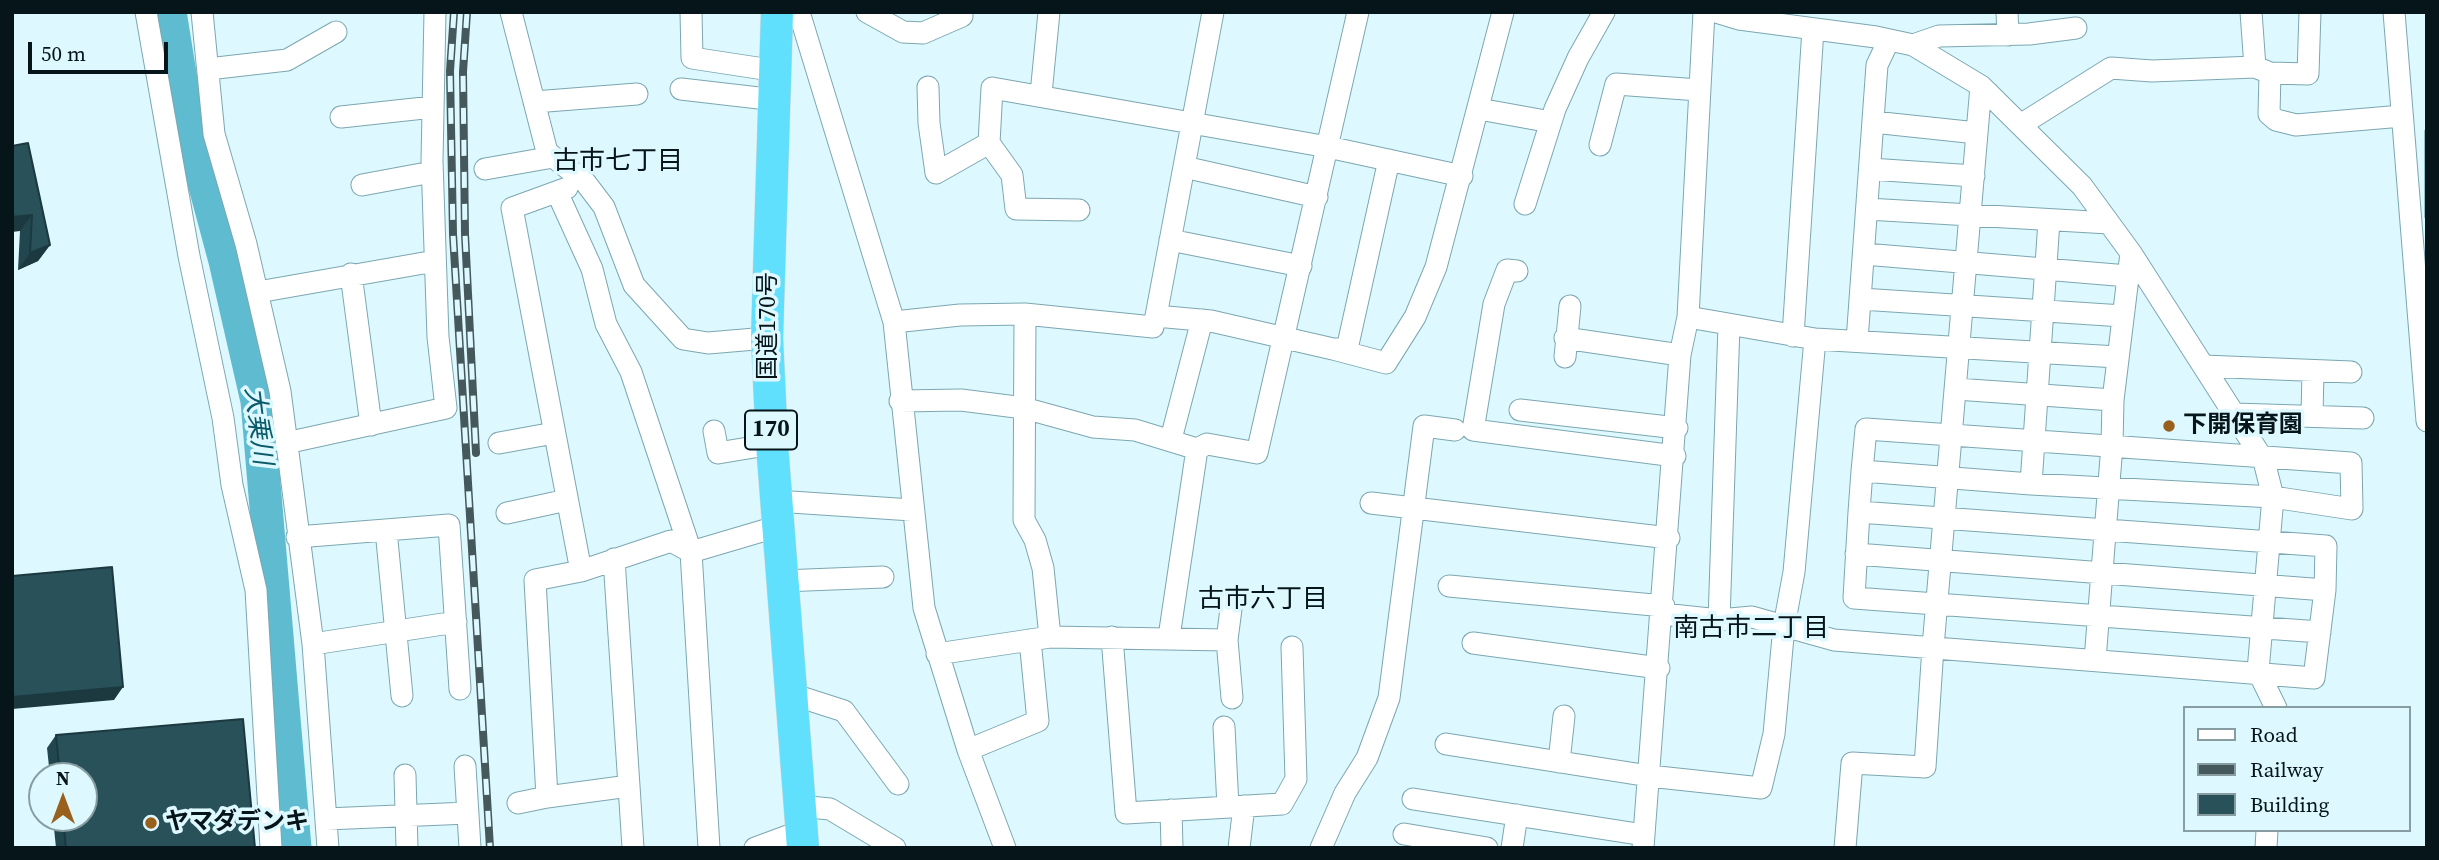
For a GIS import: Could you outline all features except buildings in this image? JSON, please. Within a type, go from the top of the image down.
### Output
[{"type":"highway","name":"国道170号","points":[[777,12],[767,338],[772,444],[801,828]]},
{"type":"street","points":[[146,12],[189,256],[223,418],[232,485],[256,590],[271,848]]},
{"type":"street","points":[[202,12],[214,134],[258,292],[280,391],[313,644],[328,848]]},
{"type":"street","points":[[286,443],[446,408],[438,337],[432,172],[435,12]]},
{"type":"street","points":[[511,12],[547,152],[585,182],[604,207],[634,285],[683,339],[708,343],[767,338]]},
{"type":"street","points":[[691,12],[692,58],[776,85]]},
{"type":"street","points":[[799,12],[894,323],[900,401],[924,608],[968,750],[1005,848]]},
{"type":"street","points":[[867,12],[903,32],[923,33],[962,16]]},
{"type":"street","points":[[1041,94],[1049,12]]},
{"type":"street","points":[[1213,12],[1156,316],[1202,320],[1386,363],[1415,317],[1436,267],[1503,12]]},
{"type":"street","points":[[900,401],[961,400],[1024,408],[1093,427],[1135,430],[1171,439],[1196,449],[1207,444],[1257,453],[1358,12]]},
{"type":"street","points":[[1525,204],[1551,122],[1577,58],[1604,12]]},
{"type":"street","points":[[1413,799],[1517,815],[1644,841],[1675,456],[1680,355],[1688,317],[1704,12]]},
{"type":"street","points":[[1717,12],[1739,19],[1810,23],[1913,46],[1981,86],[2082,186],[2131,253],[2261,456],[2273,497],[2258,671],[2275,706]]},
{"type":"street","points":[[2007,12],[2008,35]]},
{"type":"street","points":[[2251,12],[2270,114],[2276,120],[2296,125],[2402,116]]},
{"type":"street","points":[[2022,124],[2111,68],[2152,71],[2262,70],[2308,74],[2310,12]]},
{"type":"street","points":[[2394,12],[2427,421]]},
{"type":"street","points":[[1793,336],[1810,23]]},
{"type":"street","points":[[1913,46],[1939,37],[2008,35],[2076,28]]},
{"type":"street","points":[[208,69],[287,60],[336,32]]},
{"type":"street","points":[[1857,341],[1878,65],[1889,40]]},
{"type":"street","points":[[1600,145],[1616,84],[1699,90]]},
{"type":"street","points":[[681,89],[776,85]]},
{"type":"street","points":[[1845,848],[1852,763],[1926,767],[1933,648],[1981,86]]},
{"type":"street","points":[[928,87],[929,123],[936,173],[989,143]]},
{"type":"street","points":[[1079,210],[1016,209],[1012,175],[989,143],[992,88],[1041,94],[1328,147],[1462,176]]},
{"type":"street","points":[[534,102],[637,93]]},
{"type":"street","points":[[341,117],[433,107]]},
{"type":"street","points":[[1479,109],[1551,122]]},
{"type":"street","points":[[1873,122],[1977,133]]},
{"type":"street","points":[[485,169],[553,157]]},
{"type":"street","points":[[1334,349],[1346,348],[1389,160]]},
{"type":"street","points":[[1184,167],[1317,197]]},
{"type":"street","points":[[1870,169],[1974,176]]},
{"type":"street","points":[[362,185],[432,172]]},
{"type":"street","points":[[581,571],[512,208],[585,182]]},
{"type":"street","points":[[557,192],[592,270],[606,324],[631,372],[691,552],[709,848]]},
{"type":"street","points":[[1867,209],[2109,223]]},
{"type":"street","points":[[2031,484],[2049,220]]},
{"type":"street","points":[[1170,240],[1301,266]]},
{"type":"street","points":[[2095,660],[2109,489],[2113,400],[2131,253]]},
{"type":"street","points":[[1864,254],[2128,276]]},
{"type":"street","points":[[258,292],[435,261]]},
{"type":"street","points":[[1517,271],[1507,270],[1494,304],[1474,430],[1675,456]]},
{"type":"street","points":[[351,274],[371,425]]},
{"type":"street","points":[[1861,299],[2123,316]]},
{"type":"street","points":[[1570,306],[1565,347],[1680,355]]},
{"type":"street","points":[[894,323],[960,315],[1025,314],[1153,327]]},
{"type":"street","points":[[968,750],[1038,721],[1043,569],[1035,540],[1024,520],[1025,314]]},
{"type":"street","points":[[1688,317],[1815,339],[2117,357]]},
{"type":"street","points":[[1171,439],[1202,320]]},
{"type":"street","points":[[1719,620],[1729,325]]},
{"type":"street","points":[[1446,744],[1649,776],[1761,788],[1774,734],[1784,626],[1794,572],[1815,339]]},
{"type":"street","points":[[2204,366],[2351,372]]},
{"type":"street","points":[[2312,416],[2313,371]]},
{"type":"street","points":[[1956,389],[2113,400]]},
{"type":"street","points":[[1520,411],[1677,428]]},
{"type":"street","points":[[2234,414],[2363,418]]},
{"type":"street","points":[[1321,848],[1345,793],[1367,758],[1389,698],[1424,426],[1455,430]]},
{"type":"street","points":[[1862,471],[2109,489],[2273,497],[2352,509],[2351,463],[1866,429],[1858,512],[1854,598],[2320,632]]},
{"type":"street","points":[[713,431],[718,453],[772,444]]},
{"type":"street","points":[[499,443],[554,433]]},
{"type":"street","points":[[1169,637],[1196,449]]},
{"type":"street","points":[[507,513],[567,500]]},
{"type":"street","points":[[691,552],[778,515],[791,502],[912,510]]},
{"type":"street","points":[[1371,503],[1669,537]]},
{"type":"street","points":[[1449,586],[1663,610],[1719,620],[1752,617],[1834,640],[2258,671],[2314,678],[2325,590],[2326,547],[1858,512]]},
{"type":"street","points":[[297,537],[449,525],[460,689]]},
{"type":"street","points":[[386,530],[401,696]]},
{"type":"street","points":[[547,797],[535,580],[581,571],[671,541],[691,552]]},
{"type":"street","points":[[1856,554],[2325,590]]},
{"type":"street","points":[[614,559],[633,848]]},
{"type":"street","points":[[782,581],[883,577]]},
{"type":"street","points":[[1232,601],[1227,640],[1232,698]]},
{"type":"street","points":[[313,644],[456,622]]},
{"type":"street","points":[[1112,637],[1126,813],[1282,804],[1296,779],[1292,648]]},
{"type":"street","points":[[937,654],[1040,638],[1169,637],[1227,640]]},
{"type":"street","points":[[1474,643],[1658,668]]},
{"type":"street","points":[[791,694],[844,711],[898,783]]},
{"type":"street","points":[[1559,762],[1564,716]]},
{"type":"street","points":[[1224,726],[1236,807],[1238,848]]},
{"type":"street","points":[[465,766],[470,848]]},
{"type":"street","points":[[405,775],[407,848]]},
{"type":"street","points":[[518,803],[629,786]]},
{"type":"street","points":[[755,848],[801,828],[830,809],[870,838],[895,848]]},
{"type":"street","points":[[1171,810],[1172,848]]},
{"type":"street","points":[[326,820],[468,813]]},
{"type":"street","points":[[1512,848],[1517,815]]},
{"type":"street","points":[[1404,834],[1487,848]]},
{"type":"waterway","name":"大乗川","points":[[170,12],[188,123],[225,261],[257,401],[295,848]]},
{"type":"waterway","points":[[2427,131],[2427,217]]},
{"type":"railway","points":[[454,12],[450,71],[453,234],[490,848]]},
{"type":"railway","points":[[467,12],[463,72],[465,234],[476,453]]},
{"type":"place","name":"下開保育園","points":[[2169,426]]},
{"type":"place","name":"ヤマダデンキ","points":[[151,823]]},
{"type":"district","name":"古市七丁目","points":[[618,162]]},
{"type":"district","name":"古市六丁目","points":[[1263,600]]},
{"type":"district","name":"南古市二丁目","points":[[1751,629]]}]
